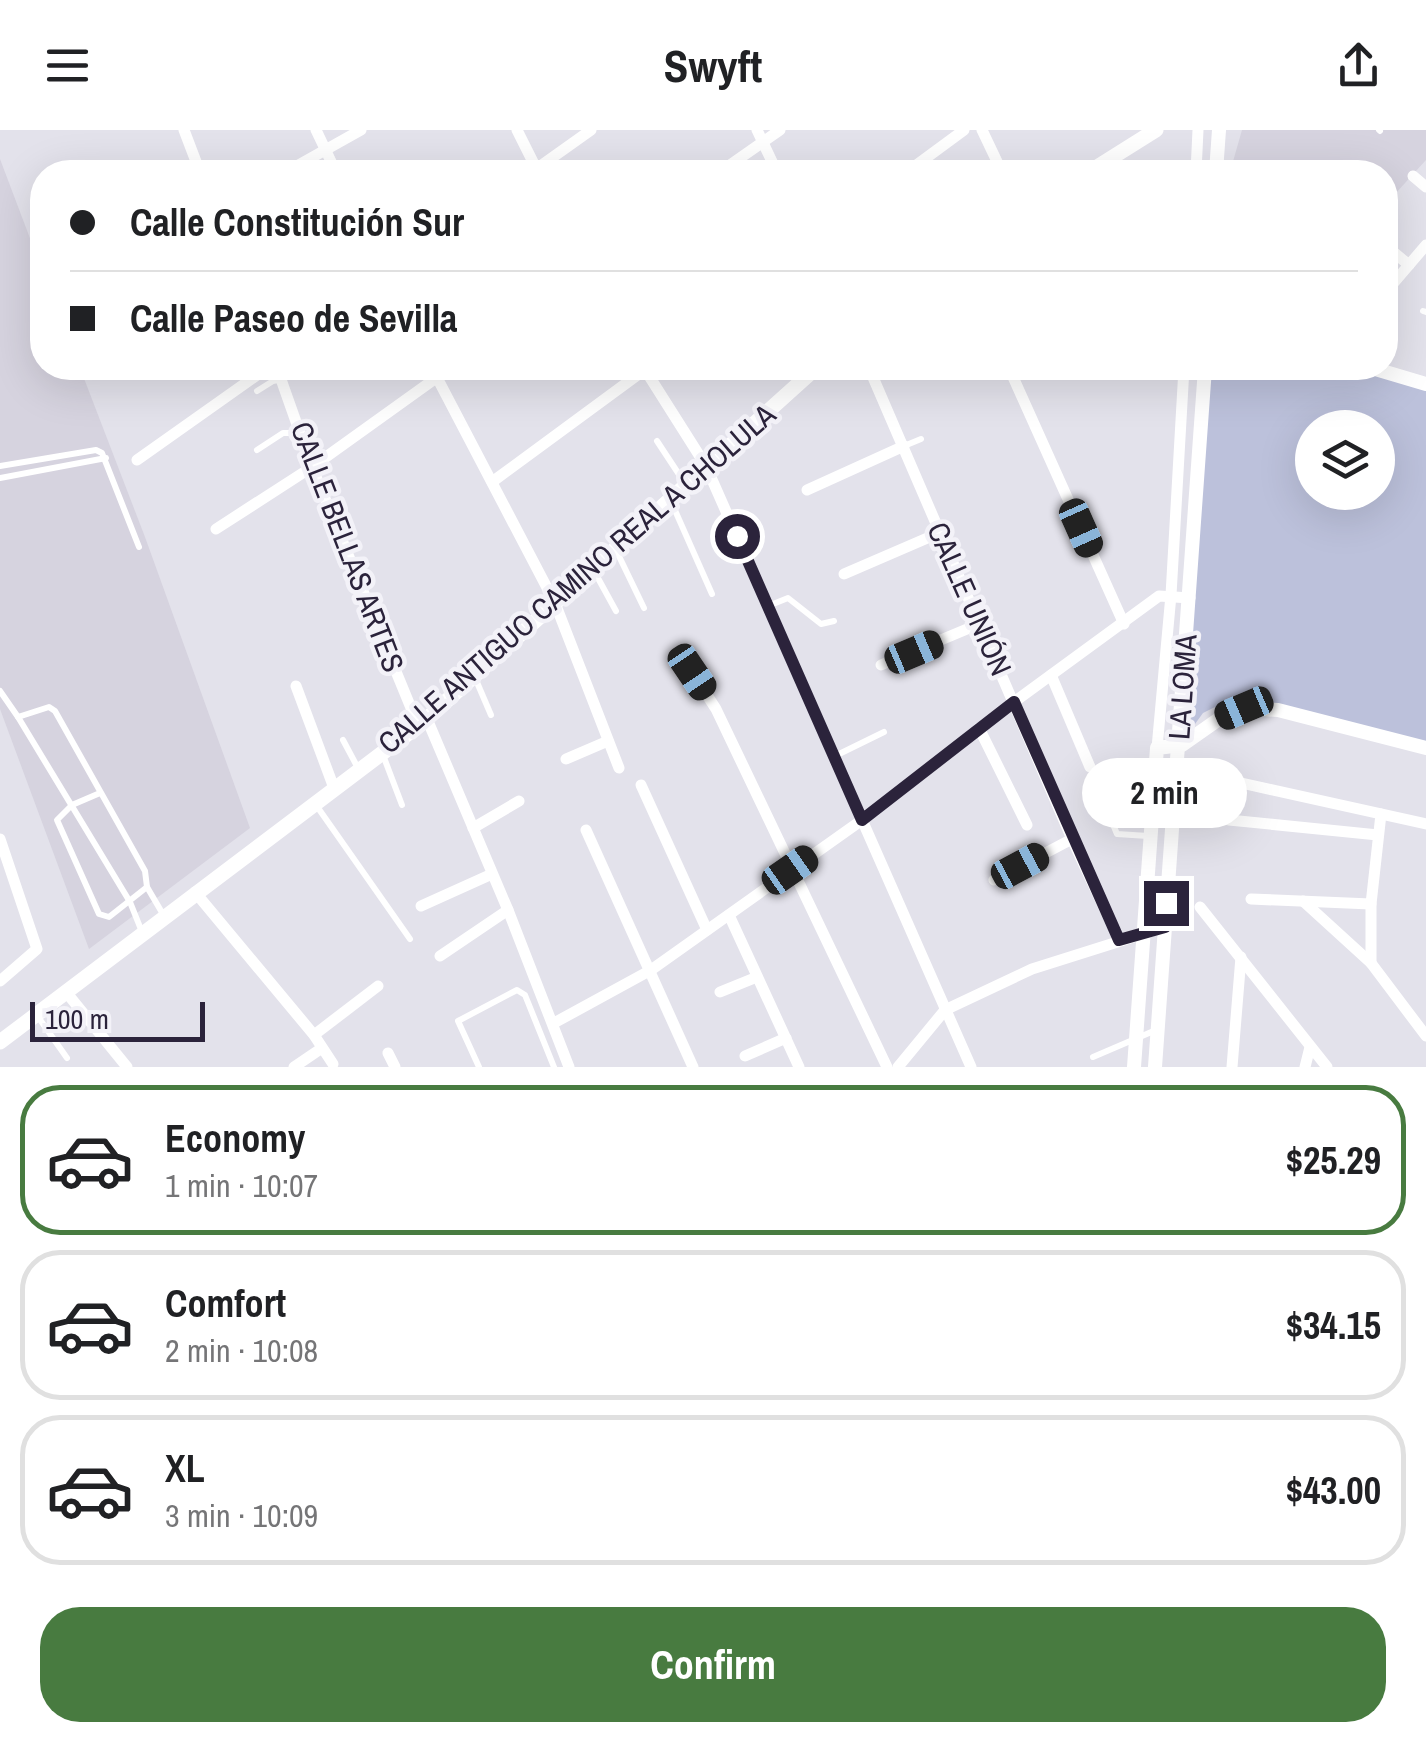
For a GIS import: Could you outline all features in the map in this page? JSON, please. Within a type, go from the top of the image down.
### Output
[{"type":"main road","points":[[1109,160],[1155,130]]},
{"type":"main road","name":"CALLE ANTIGUO CAMINO REAL A CHOLULA","points":[[0,1042],[422,722],[803,380]]},
{"type":"street","points":[[184,130],[195,160]]},
{"type":"street","points":[[316,130],[331,160]]},
{"type":"street","points":[[307,160],[360,130]]},
{"type":"street","points":[[516,130],[530,160]]},
{"type":"street","points":[[550,160],[592,130]]},
{"type":"street","points":[[733,160],[760,136],[780,130]]},
{"type":"street","points":[[923,160],[964,130]]},
{"type":"street","points":[[982,130],[996,160]]},
{"type":"street","points":[[1197,160],[1198,130]]},
{"type":"street","points":[[1217,160],[1219,130]]},
{"type":"street","points":[[760,136],[772,160]]},
{"type":"street","points":[[1413,176],[1426,186]]},
{"type":"street","points":[[1398,278],[1426,245]]},
{"type":"street","points":[[1398,256],[1409,265]]},
{"type":"street","points":[[1398,376],[1426,384]]},
{"type":"street","points":[[137,460],[251,380]]},
{"type":"street","name":"CALLE BELLAS ARTES","points":[[282,380],[312,467],[422,722],[474,828],[569,1067]]},
{"type":"street","points":[[216,530],[312,467],[425,380]]},
{"type":"street","points":[[439,380],[555,603],[620,768]]},
{"type":"street","points":[[492,482],[630,380]]},
{"type":"street","points":[[653,380],[706,466],[971,1067]]},
{"type":"street","name":"CALLE UNIÓN","points":[[874,380],[1119,940]]},
{"type":"street","points":[[1014,380],[1124,624]]},
{"type":"street","points":[[1134,1067],[1171,594],[1183,380]]},
{"type":"street","name":"LA LOMA","points":[[1156,1067],[1204,380]]},
{"type":"street","points":[[807,490],[904,446]]},
{"type":"street","points":[[844,574],[939,533]]},
{"type":"street","points":[[554,1024],[651,970],[729,915],[1160,596],[1190,598]]},
{"type":"street","points":[[881,666],[979,624]]},
{"type":"street","points":[[692,672],[716,709],[887,1067]]},
{"type":"street","points":[[1051,675],[1090,767]]},
{"type":"street","points":[[296,686],[334,788]]},
{"type":"street","points":[[1157,748],[1179,746],[1219,719],[1244,708],[1278,710],[1426,748]]},
{"type":"street","points":[[979,728],[1026,824]]},
{"type":"street","points":[[566,759],[608,740]]},
{"type":"street","points":[[1218,778],[1426,824]]},
{"type":"street","points":[[640,784],[707,930]]},
{"type":"street","points":[[474,828],[519,801]]},
{"type":"street","points":[[1371,962],[1370,904],[1381,814]]},
{"type":"street","points":[[1229,820],[1378,835]]},
{"type":"street","points":[[586,830],[693,1067]]},
{"type":"street","points":[[0,839],[36,949],[0,981]]},
{"type":"street","points":[[994,880],[1072,839]]},
{"type":"street","points":[[421,906],[492,874]]},
{"type":"street","points":[[195,892],[314,1035],[333,1064]]},
{"type":"street","points":[[1251,899],[1370,904]]},
{"type":"street","points":[[1303,901],[1371,962],[1426,1036]]},
{"type":"street","points":[[1200,907],[1327,1067]]},
{"type":"street","points":[[440,956],[508,910]]},
{"type":"street","points":[[729,915],[800,1067]]},
{"type":"street","points":[[898,1067],[946,1010],[1032,970],[1165,927]]},
{"type":"street","points":[[1232,1067],[1241,957]]},
{"type":"street","points":[[720,992],[757,977]]},
{"type":"street","points":[[314,1035],[378,986]]},
{"type":"street","points":[[66,992],[126,1067]]},
{"type":"street","points":[[745,1056],[786,1038]]},
{"type":"street","points":[[1306,1067],[1310,1047]]},
{"type":"street","points":[[294,1067],[322,1048]]},
{"type":"street","points":[[388,1054],[396,1067]]},
{"type":"lane","points":[[257,391],[273,380]]},
{"type":"lane","points":[[257,450],[283,433],[301,433]]},
{"type":"lane","points":[[904,446],[921,438]]},
{"type":"lane","points":[[657,442],[686,484]]},
{"type":"lane","points":[[0,466],[96,450],[106,458],[138,547]]},
{"type":"lane","points":[[0,478],[106,458]]},
{"type":"lane","points":[[670,498],[712,594]]},
{"type":"lane","points":[[614,547],[644,608]]},
{"type":"lane","points":[[592,568],[616,612]]},
{"type":"lane","points":[[768,606],[790,599],[820,624],[834,621]]},
{"type":"lane","points":[[474,676],[491,715]]},
{"type":"lane","points":[[0,691],[130,902],[142,933]]},
{"type":"lane","points":[[18,717],[52,708],[145,872],[148,887],[164,916]]},
{"type":"lane","points":[[833,757],[884,732]]},
{"type":"lane","points":[[344,740],[359,770]]},
{"type":"lane","points":[[382,752],[402,805]]},
{"type":"lane","points":[[1096,786],[1118,834],[1151,836]]},
{"type":"lane","points":[[100,793],[72,805],[57,820],[99,914],[109,917],[148,887]]},
{"type":"lane","points":[[314,803],[410,939]]},
{"type":"lane","points":[[479,1067],[458,1021],[518,990],[525,995],[554,1067]]},
{"type":"lane","points":[[36,1014],[67,1058]]},
{"type":"lane","points":[[1093,1057],[1158,1030]]},
{"type":"shaded area","points":[[1242,130],[1426,130],[1426,160],[1398,191],[1398,160],[1233,160]]},
{"type":"shaded area","points":[[0,159],[30,238],[30,380],[85,380],[250,828],[89,949],[0,709]]},
{"type":"shaded area","points":[[1398,376],[1426,384],[1426,748],[1278,710],[1215,707],[1203,713],[1179,746],[1202,380],[1398,380]]},
{"type":"route","points":[[737,536],[862,820],[1014,702],[1119,940],[1165,927],[1166,903]]}]
